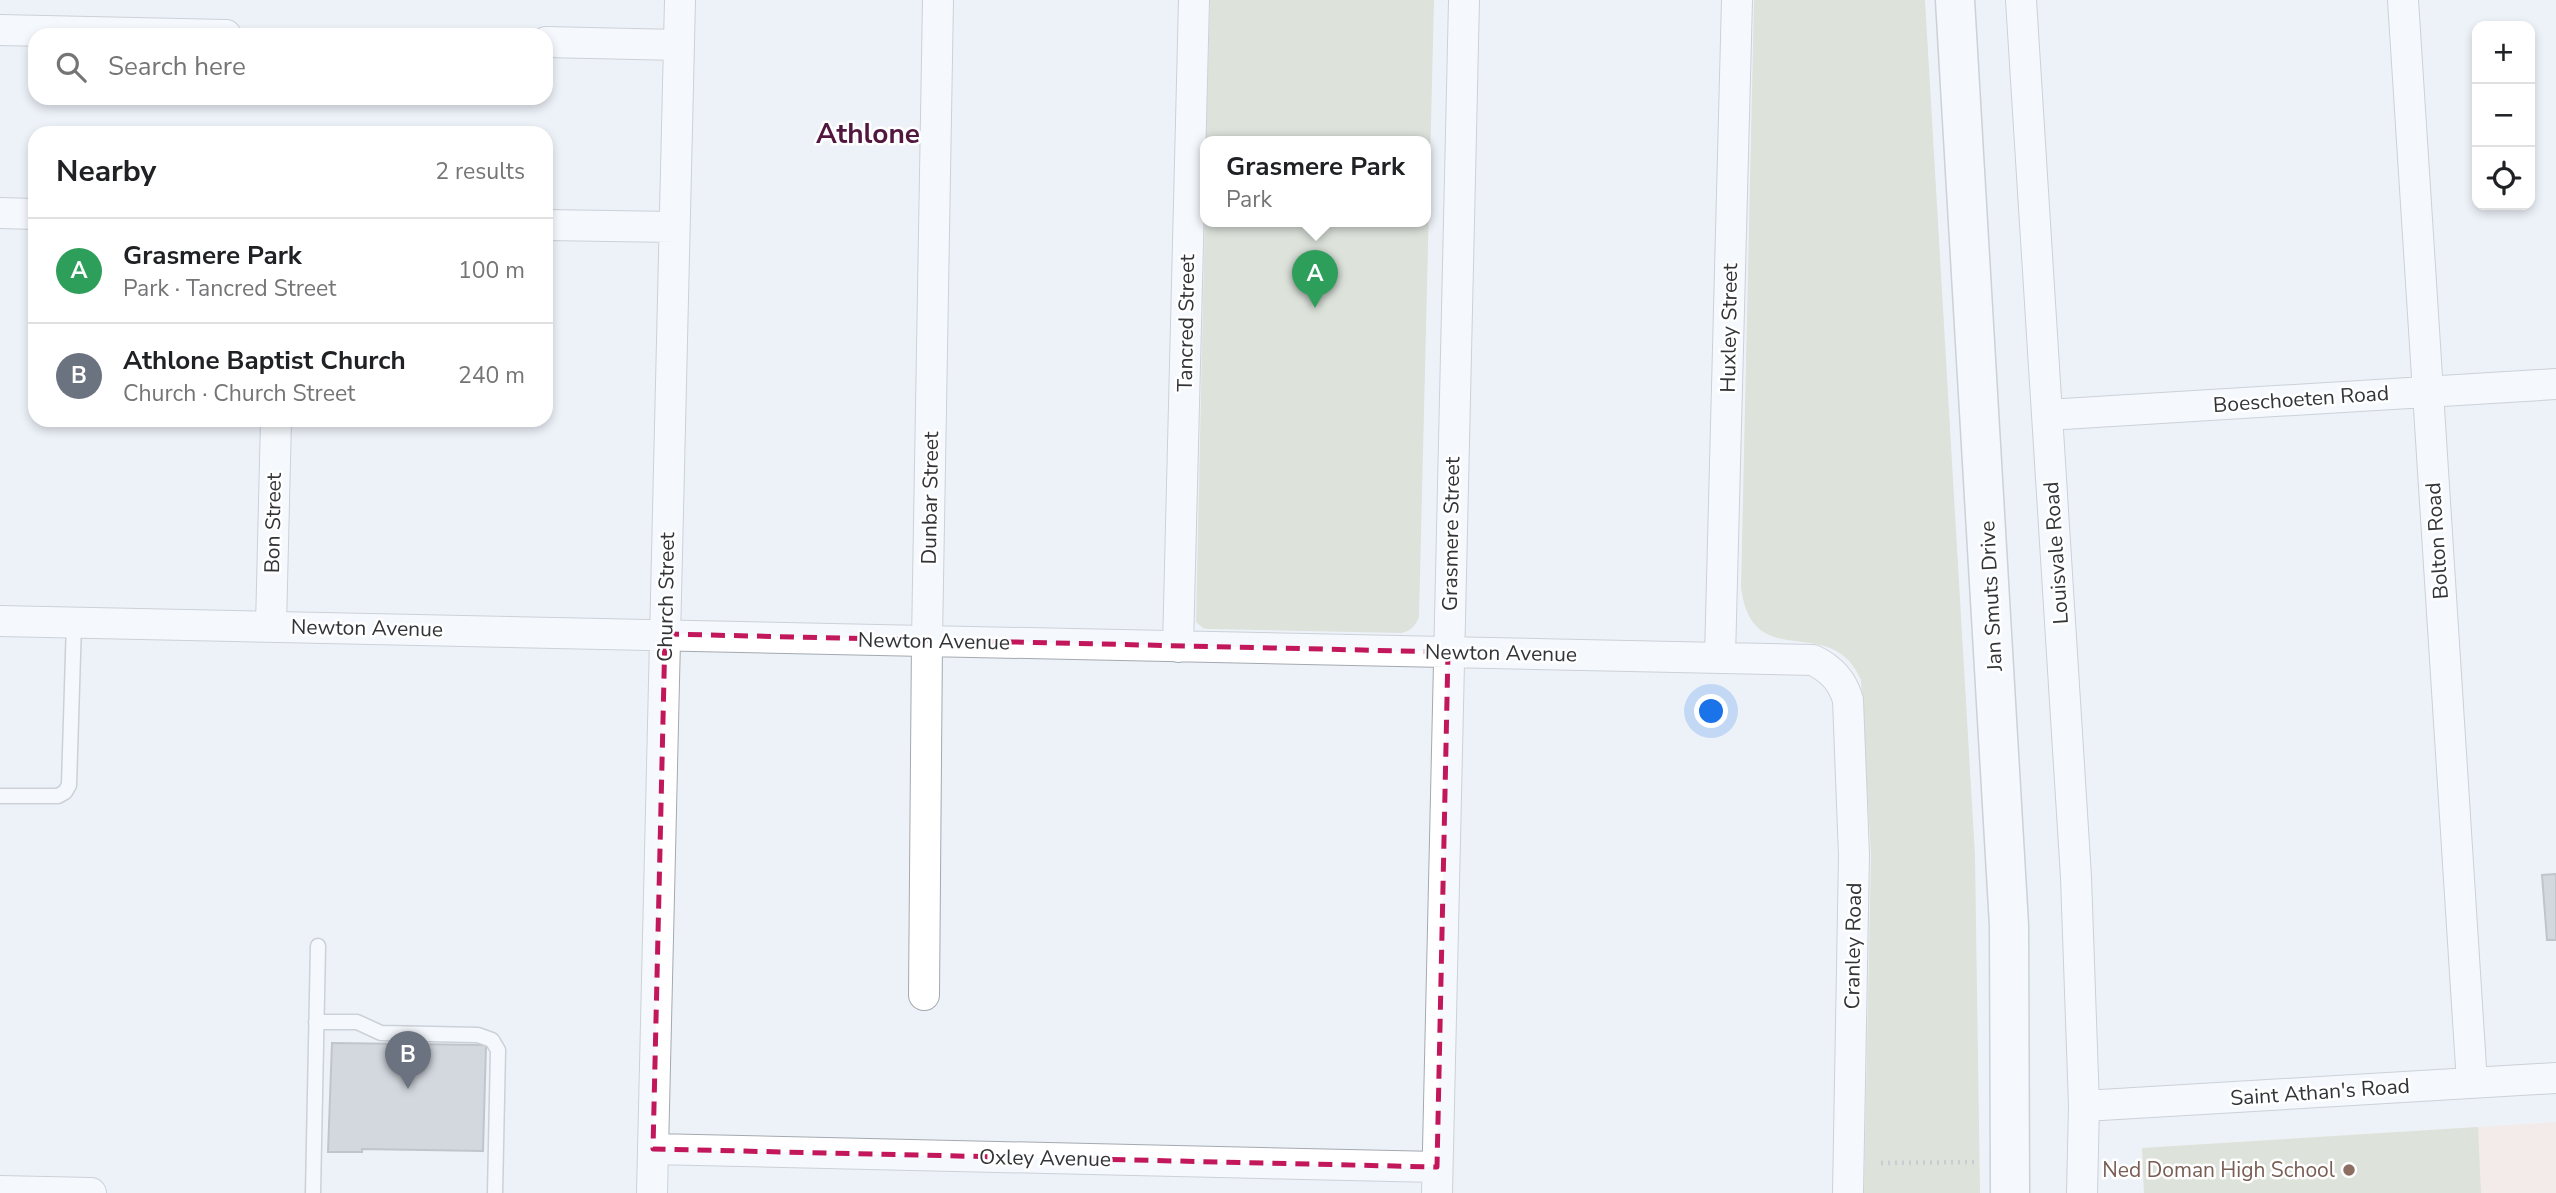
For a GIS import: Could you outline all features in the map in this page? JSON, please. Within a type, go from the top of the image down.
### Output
[{"type":"main road","name":"Jan Smuts Drive","points":[[1955,0],[2009,925],[2010,1193]]},
{"type":"street","name":"Church Street","points":[[652,1193],[680,0]]},
{"type":"street","name":"Dunbar Street","points":[[924,995],[938,0]]},
{"type":"street","name":"Tancred Street","points":[[1178,647],[1194,0]]},
{"type":"street","name":"Grasmere Street","points":[[1437,1180],[1464,0]]},
{"type":"street","name":"Huxley Street","points":[[1720,657],[1737,0]]},
{"type":"street","name":"Louisvale Road","points":[[2021,0],[2076,877],[2084,1107],[2082,1193]]},
{"type":"street","name":"Bolton Road","points":[[2403,0],[2472,1083]]},
{"type":"street","points":[[0,30],[28,31]]},
{"type":"street","points":[[553,42],[679,45]]},
{"type":"street","points":[[0,213],[28,214]]},
{"type":"street","points":[[553,225],[674,227]]},
{"type":"street","name":"Boeschoeten Road","points":[[2047,415],[2556,384]]},
{"type":"street","name":"Bon Street","points":[[271,626],[276,427]]},
{"type":"street","name":"Newton Avenue","points":[[0,621],[1813,660],[1834,673],[1841,681],[1848,700]]},
{"type":"street","name":"Cranley Road","points":[[1848,700],[1854,855],[1848,1193]]},
{"type":"street","name":"Saint Athan's Road","points":[[2084,1107],[2556,1078]]},
{"type":"street","name":"Oxley Avenue","points":[[653,1149],[1437,1180]]},
{"type":"street","points":[[0,1191],[92,1193]]},
{"type":"lane","points":[[0,796],[58,796],[65,792],[71,773],[74,622]]},
{"type":"lane","points":[[313,1193],[318,946]]},
{"type":"lane","points":[[316,1022],[357,1022],[381,1033],[478,1035],[492,1040],[498,1050],[495,1193]]},
{"type":"path","points":[[1849,1163],[1979,1162]]},
{"type":"highlighted area","points":[[665,634],[1448,652],[1437,1167],[653,1149]]},
{"type":"shaded area","name":"Ned Doman High School","points":[[2556,1122],[2556,1193],[2144,1193],[2142,1148]]},
{"type":"green space","points":[[1210,0],[1434,0],[1431,136],[1206,136]]},
{"type":"green space","points":[[1754,0],[1925,0],[1975,856],[1980,1193],[1864,1193],[1871,856],[1861,680],[1848,660],[1831,649],[1776,638],[1760,630],[1748,614],[1741,587]]},
{"type":"green space","points":[[1205,227],[1428,227],[1419,617],[1416,623],[1402,633],[1208,629],[1196,622]]},
{"type":"green space","name":"Ned Doman High School","points":[[2478,1127],[2481,1193],[2144,1193],[2142,1148]]},
{"type":"building","points":[[2556,874],[2556,940],[2547,940],[2542,875]]},
{"type":"building","points":[[332,1043],[486,1045],[483,1151],[362,1149],[362,1152],[328,1152]]},
{"type":"place","name":"Grasmere Park","points":[[1315,308]]},
{"type":"place","name":"Athlone Baptist Church","points":[[408,1089]]},
{"type":"place","name":"Ned Doman High School","points":[[2349,1170]]},
{"type":"district","name":"Athlone","points":[[868,134]]}]
